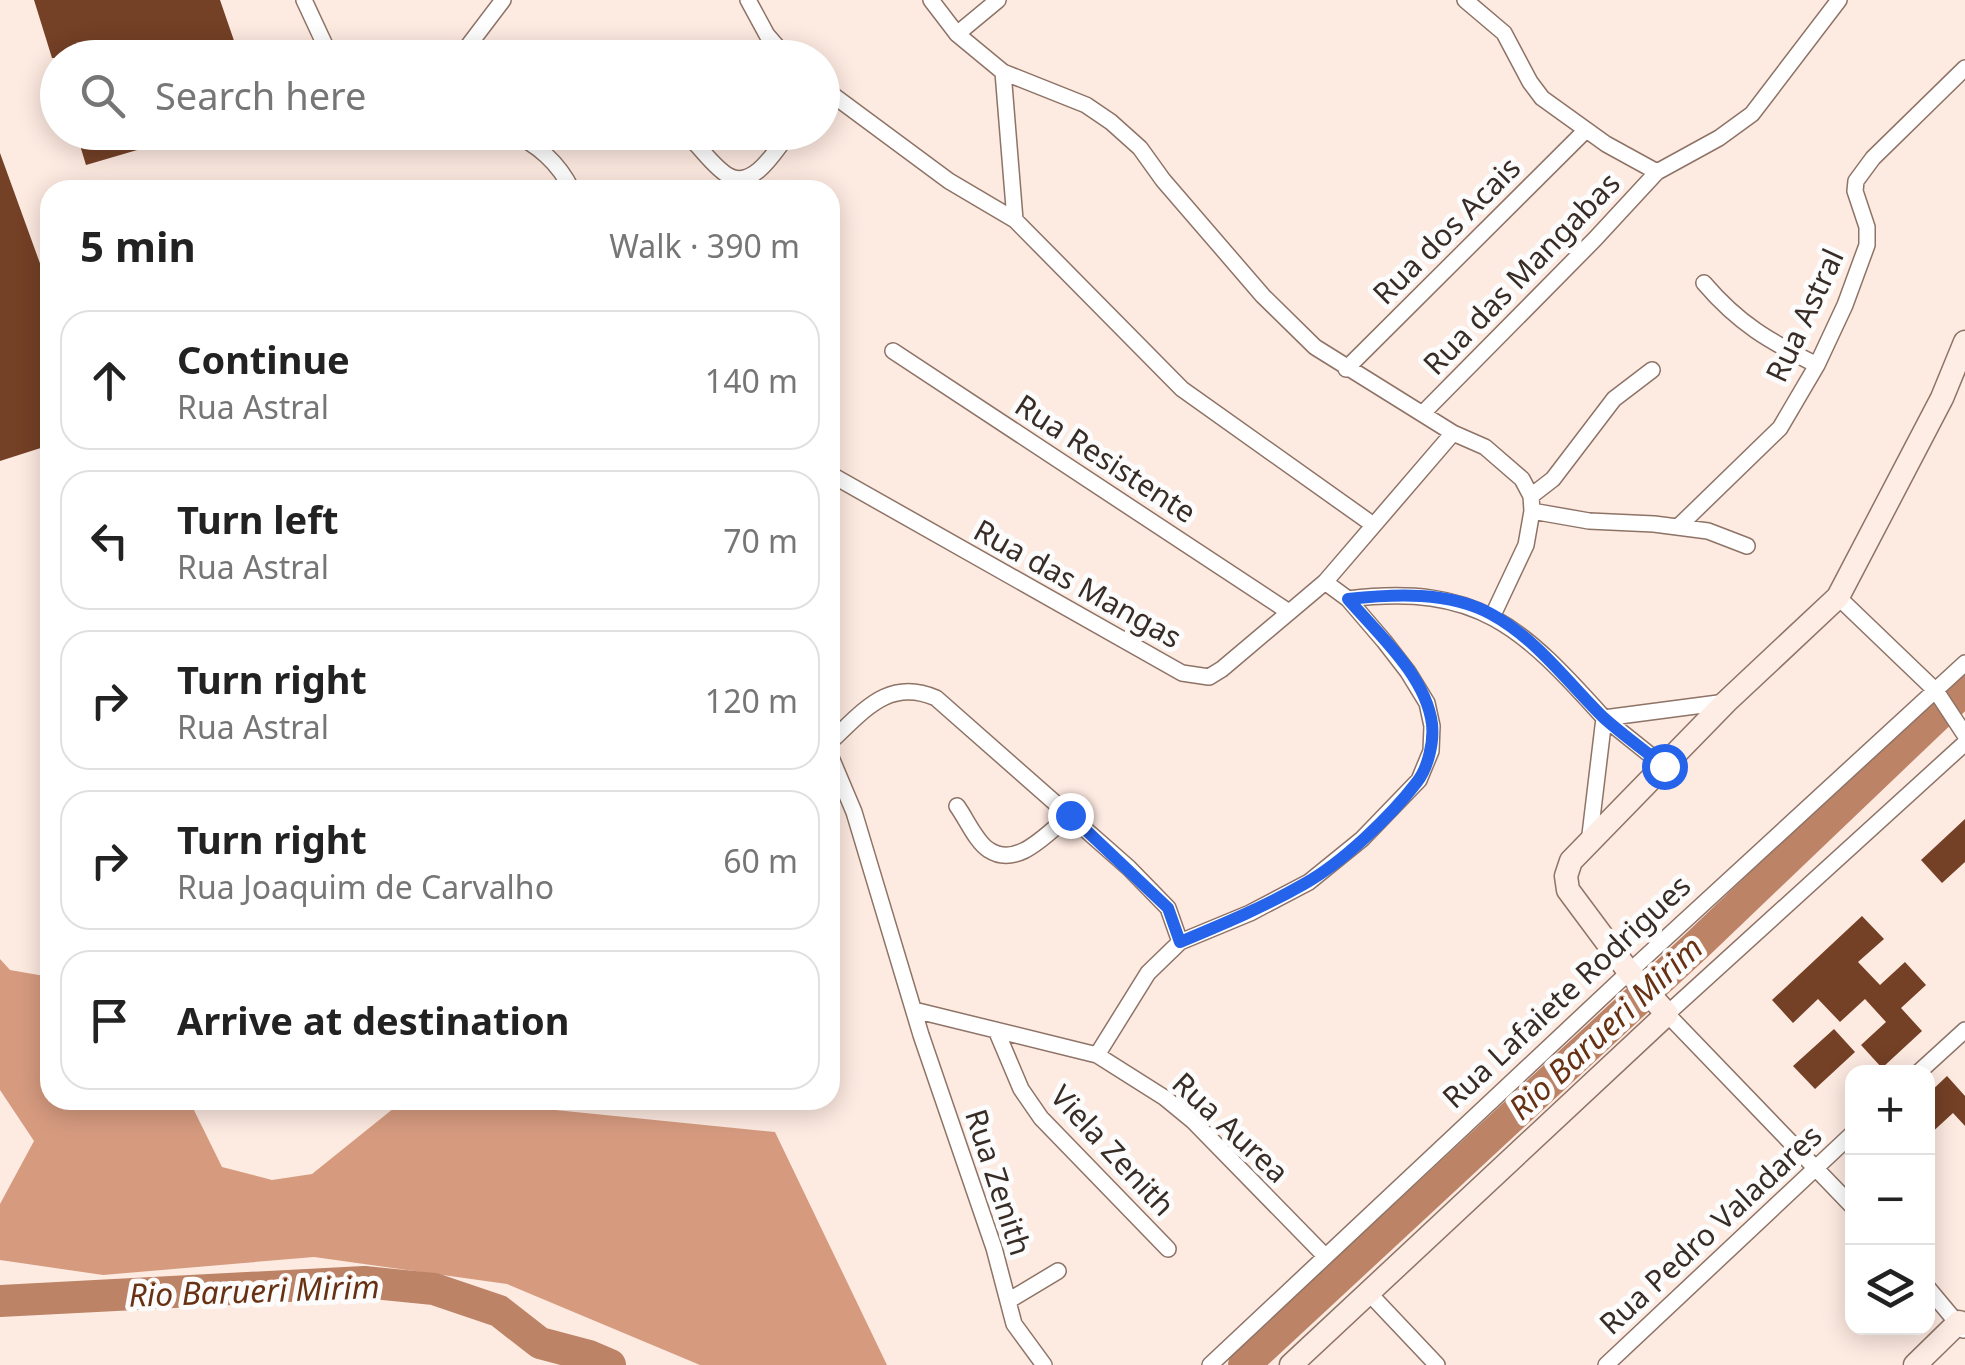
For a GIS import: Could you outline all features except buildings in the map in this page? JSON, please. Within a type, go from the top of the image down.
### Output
[{"type":"main road","points":[[1291,1365],[1663,1010],[1568,890],[1566,876],[1571,862],[1726,702],[1838,597],[1927,429],[1965,342]]},
{"type":"main road","points":[[1915,1365],[1964,1324]]},
{"type":"street","points":[[304,0],[323,40]]},
{"type":"street","points":[[473,40],[504,0]]},
{"type":"street","points":[[748,0],[772,40]]},
{"type":"street","points":[[931,0],[957,34],[1003,72],[1086,105],[1140,148],[1163,180],[1289,324],[1346,369],[1509,464],[1522,479],[1531,504],[1526,545],[1493,615]]},
{"type":"street","points":[[957,34],[998,0]]},
{"type":"street","name":"Rua das Mangabas","points":[[1465,0],[1504,32],[1542,98],[1586,131],[1657,172]]},
{"type":"street","name":"Rua das Mangabas","points":[[1424,413],[1657,172],[1719,138],[1752,114],[1839,0]]},
{"type":"street","name":"Rua Astral","points":[[1679,526],[1780,428],[1845,304],[1866,244],[1867,227],[1854,191],[1856,181],[1872,158],[1965,68]]},
{"type":"street","points":[[1003,72],[1015,220]]},
{"type":"street","points":[[840,101],[949,181],[1015,220],[1182,389],[1372,524]]},
{"type":"street","name":"Rua dos Acais","points":[[1346,369],[1586,131]]},
{"type":"street","points":[[541,150],[567,180]]},
{"type":"street","points":[[702,150],[730,176],[740,178],[762,167],[776,150]]},
{"type":"street","points":[[1704,283],[1729,312],[1762,338],[1816,364]]},
{"type":"street","name":"Rua Resistente","points":[[892,351],[1289,612]]},
{"type":"street","points":[[1531,504],[1614,398],[1652,370]]},
{"type":"street","name":"Rua das Mangas","points":[[840,480],[1182,673],[1210,676],[1325,582],[1453,433]]},
{"type":"street","points":[[1531,504],[1589,521],[1708,530],[1746,546]]},
{"type":"street","points":[[1097,1055],[1148,972],[1180,942],[1250,913],[1309,882],[1362,839],[1419,780],[1430,751],[1432,726],[1427,703],[1408,672],[1348,599],[1325,582]]},
{"type":"street","points":[[1348,599],[1421,596],[1470,605],[1493,615],[1567,676],[1604,718],[1664,766]]},
{"type":"street","points":[[1838,597],[1939,697],[1964,736],[1663,1010],[1845,1198]]},
{"type":"street","name":"Rua Lafaiete Rodrigues","points":[[1210,1365],[1939,697],[1965,663]]},
{"type":"street","points":[[840,734],[887,694],[920,690],[936,698],[1070,815],[1168,908],[1180,942]]},
{"type":"street","points":[[1604,718],[1726,702]]},
{"type":"street","points":[[1589,843],[1604,718]]},
{"type":"street","name":"Rua Zenith","points":[[840,779],[994,1248],[1014,1324],[1044,1365]]},
{"type":"street","points":[[958,806],[987,850],[1005,856],[1019,854],[1070,815]]},
{"type":"street","name":"Rua Aurea","points":[[914,1010],[1097,1055],[1165,1098],[1193,1121],[1325,1256]]},
{"type":"street","name":"Viela Zenith","points":[[996,1030],[1021,1088],[1041,1118],[1168,1250]]},
{"type":"street","points":[[1927,1065],[1965,1030]]},
{"type":"street","name":"Rua Pedro Valadares","points":[[1606,1365],[1845,1140]]},
{"type":"street","points":[[1008,1301],[1058,1271]]},
{"type":"street","points":[[1367,1291],[1436,1365]]},
{"type":"street","points":[[1935,1295],[1964,1324]]},
{"type":"shaded area","points":[[0,959],[10,970],[40,975],[40,1110],[194,1110],[222,1167],[272,1180],[312,1174],[392,1110],[556,1110],[775,1132],[887,1365],[700,1365],[507,1284],[314,1257],[103,1275],[0,1260],[0,1204],[34,1141],[0,1090]]},
{"type":"waterway","name":"Rio Barueri Mirim","points":[[1244,1365],[1697,945],[1965,689]]},
{"type":"waterway","name":"Rio Barueri Mirim","points":[[0,1301],[364,1282],[434,1289],[499,1311],[540,1343],[610,1365]]},
{"type":"route","points":[[1070,815],[1168,908],[1180,942],[1250,913],[1309,882],[1362,839],[1419,780],[1430,751],[1432,726],[1427,703],[1408,672],[1348,599],[1385,595],[1445,600],[1493,615],[1567,676],[1604,718],[1664,766]]}]
